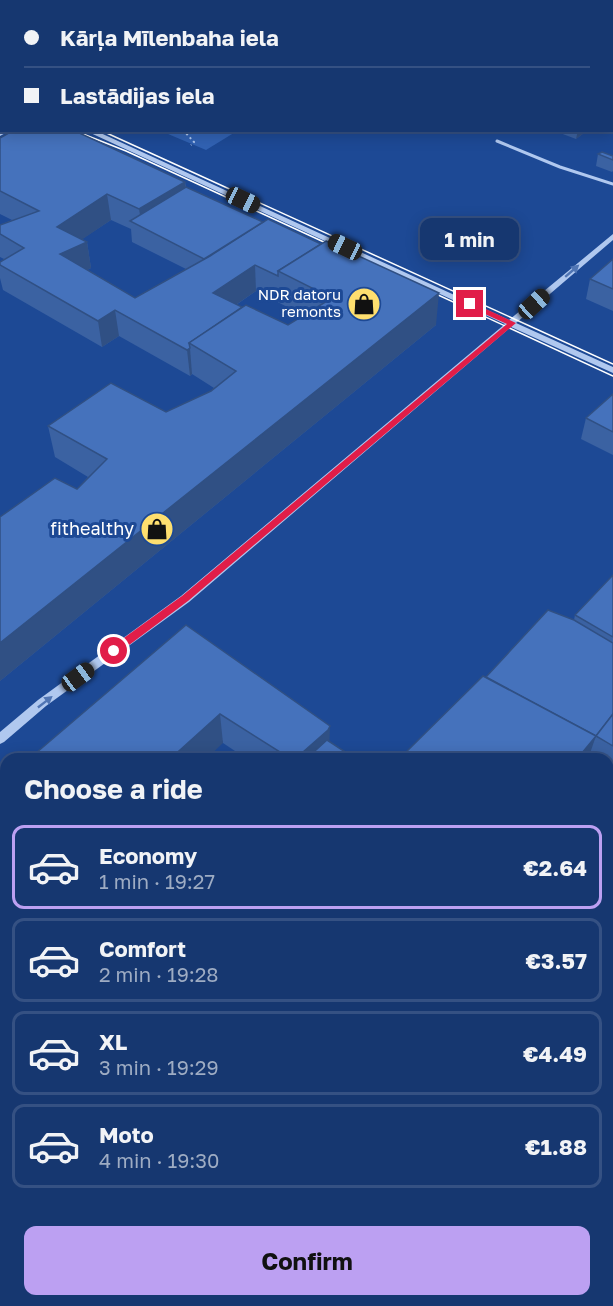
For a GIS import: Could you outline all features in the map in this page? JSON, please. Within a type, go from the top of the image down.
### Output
[{"type":"street","points":[[91,132],[613,370]]},
{"type":"street","points":[[0,739],[42,704],[185,598],[613,236]]},
{"type":"lane","points":[[497,141],[560,167],[613,184]]},
{"type":"path","points":[[185,132],[194,142],[190,146]]},
{"type":"shaded area","points":[[163,132],[235,132],[206,150]]},
{"type":"building","points":[[10,132],[77,132],[185,182],[139,209],[107,194],[57,227],[87,242],[60,254],[135,298],[210,256],[268,219],[321,244],[278,271],[278,276],[255,265],[213,293],[242,307],[189,343],[190,348],[187,350],[115,310],[98,321],[0,265],[0,262],[24,248],[0,234],[0,225],[39,211],[0,191],[0,138]]},
{"type":"building","points":[[602,152],[613,156],[613,160],[598,154]]},
{"type":"building","points":[[186,187],[263,222],[204,259],[130,221]]},
{"type":"building","points":[[326,241],[439,293],[0,643],[0,517],[55,478],[77,489],[107,459],[48,426],[111,383],[166,412],[211,391],[236,371],[189,343],[246,305],[288,325],[332,298],[278,271]]},
{"type":"building","points":[[613,259],[613,289],[590,279]]},
{"type":"building","points":[[613,394],[613,432],[586,418]]},
{"type":"building","points":[[613,575],[613,637],[575,615]]},
{"type":"building","points":[[548,610],[574,620],[613,643],[613,714],[596,736],[486,677]]},
{"type":"building","points":[[186,625],[330,726],[302,753],[282,753],[220,714],[177,753],[36,753]]},
{"type":"building","points":[[483,676],[596,736],[582,753],[405,753]]},
{"type":"building","points":[[613,714],[613,746],[596,736]]},
{"type":"building","points":[[327,740],[347,753],[313,753]]},
{"type":"tram line","points":[[78,132],[126,151],[339,249]]},
{"type":"tram line","points":[[104,132],[613,364]]},
{"type":"tram line","points":[[423,288],[613,376]]},
{"type":"place","name":"NDR datoru remonts","points":[[364,304]]},
{"type":"place","name":"fithealthy","points":[[157,529]]},
{"type":"route","points":[[114,651],[185,598],[512,323],[470,304]]}]
